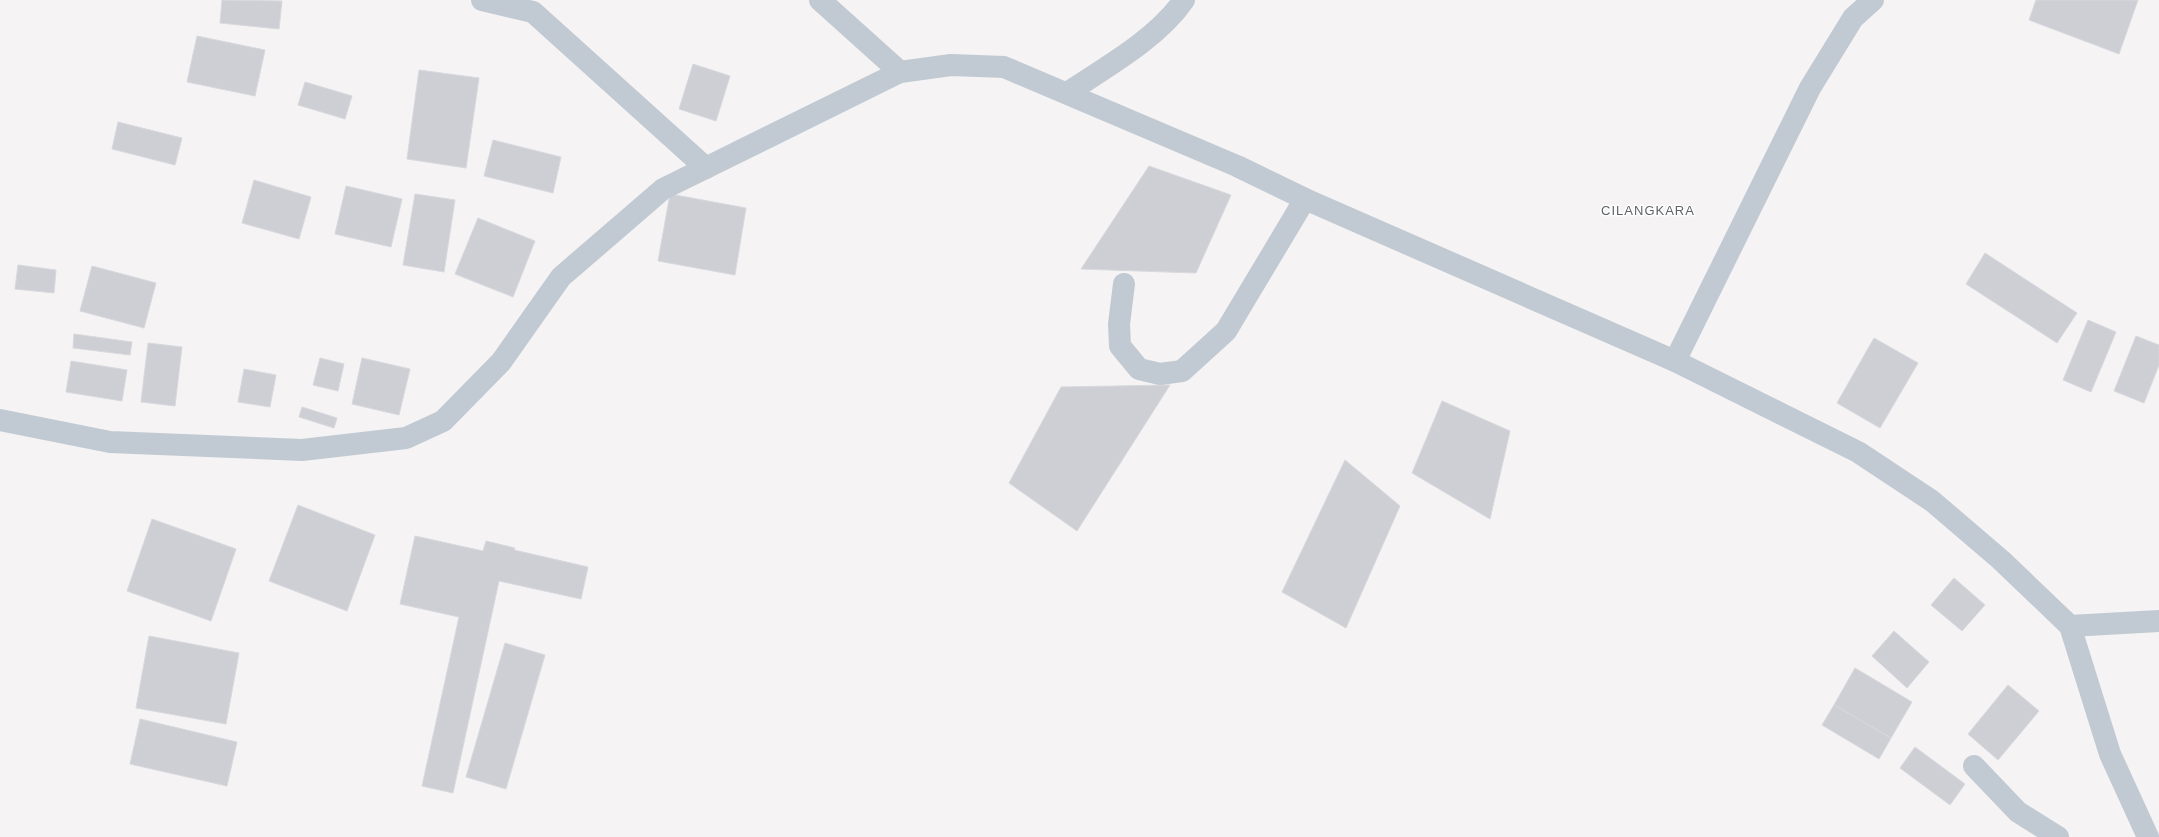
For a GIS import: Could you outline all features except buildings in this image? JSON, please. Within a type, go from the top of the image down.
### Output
[{"type":"street","points":[[482,0],[533,12],[706,168]]},
{"type":"street","points":[[820,0],[900,72]]},
{"type":"street","points":[[1066,93],[1130,50],[1173,16],[1184,0]]},
{"type":"street","points":[[1675,361],[1810,88],[1853,18],[1873,0]]},
{"type":"street","points":[[0,420],[118,442],[302,450],[406,438],[443,421],[500,362],[561,277],[663,189],[900,72],[950,65],[1004,67],[1237,166],[1305,199],[1675,361],[1760,402],[1870,460],[1932,501],[2001,560],[2070,626],[2110,754],[2148,837]]},
{"type":"street","points":[[1124,284],[1119,324],[1120,346],[1139,369],[1160,374],[1182,371],[1226,331],[1305,199]]},
{"type":"street","points":[[2070,626],[2159,621]]},
{"type":"street","points":[[1974,766],[2018,812],[2058,837]]},
{"type":"district","name":"CILANGKARA","points":[[1648,210]]}]
